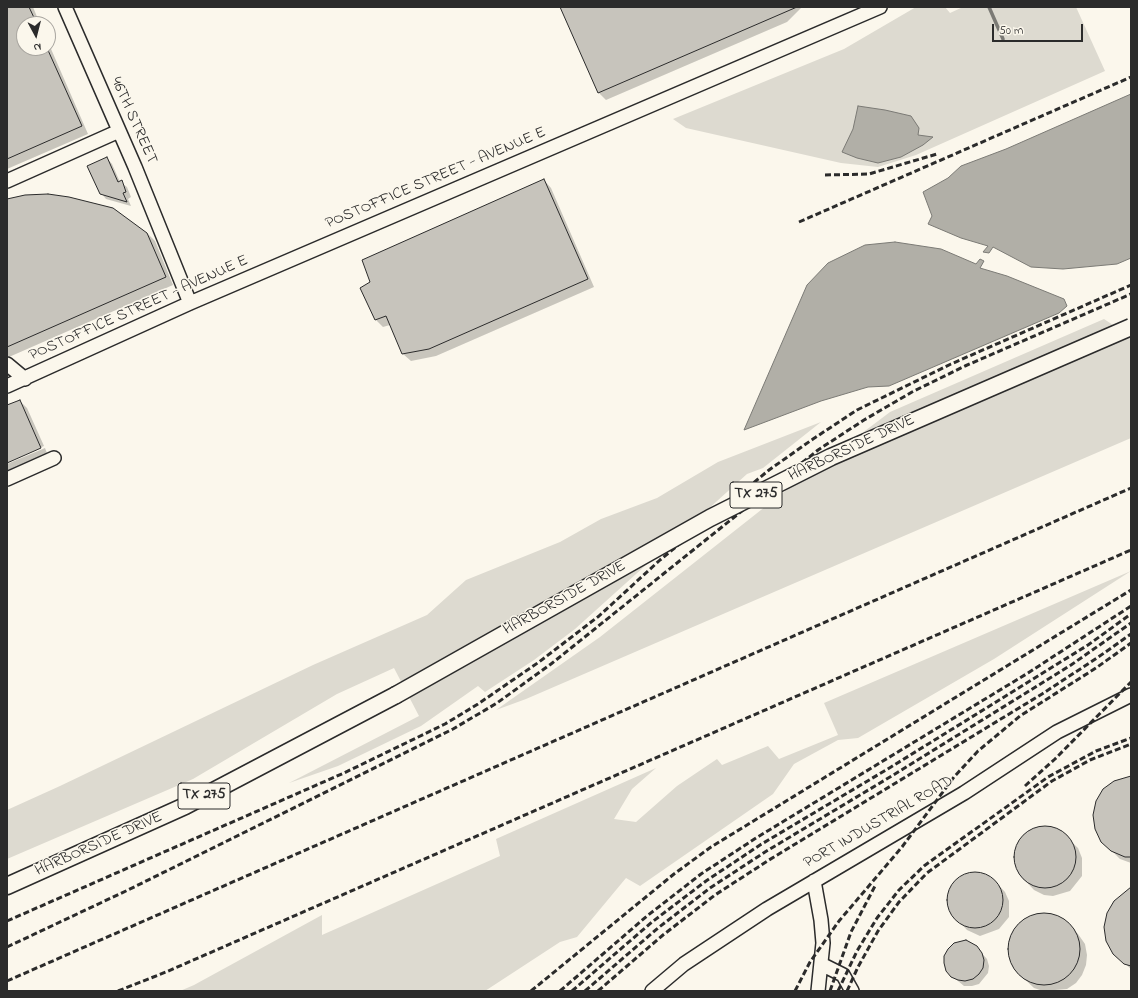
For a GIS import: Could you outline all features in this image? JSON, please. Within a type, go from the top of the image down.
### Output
[{"type":"main road","name":"HARBORSIDE DRIVE","points":[[7,886],[185,806],[396,695],[710,518],[817,464],[1131,327]]},
{"type":"street","name":"46TH STREET","points":[[65,7],[119,131],[190,302]]},
{"type":"street","name":"POSTOFFICE STREET - AVENUE E","points":[[7,386],[190,302],[880,7]]},
{"type":"street","points":[[7,180],[119,131]]},
{"type":"street","points":[[7,364],[25,379]]},
{"type":"street","points":[[7,479],[54,458]]},
{"type":"street","name":"PORT INDUSTRIAL ROAD","points":[[652,991],[684,964],[767,909],[964,793],[1057,732],[1131,695]]},
{"type":"street","points":[[814,881],[823,932],[818,991]]},
{"type":"street","points":[[821,964],[843,975],[852,991]]},
{"type":"shaded area","points":[[916,7],[945,7],[950,13],[963,7],[1076,7],[1105,71],[916,155],[878,167],[841,163],[686,128],[673,119],[844,49]]},
{"type":"shaded area","points":[[1131,94],[1131,258],[1117,264],[1063,269],[1031,267],[993,247],[989,253],[983,252],[988,246],[961,238],[928,224],[932,216],[923,192],[948,178],[961,166],[1006,149]]},
{"type":"shaded area","points":[[858,106],[911,116],[919,128],[918,135],[933,137],[923,145],[901,157],[878,163],[857,158],[842,152],[853,129]]},
{"type":"shaded area","points":[[895,242],[941,249],[976,264],[980,259],[984,261],[980,268],[1007,276],[1064,299],[1067,306],[1059,313],[889,386],[868,387],[821,401],[744,430],[807,285],[828,263],[865,245]]},
{"type":"shaded area","points":[[1104,319],[1131,337],[1131,438],[526,699],[496,710],[600,637],[780,495],[890,412]]},
{"type":"shaded area","points":[[821,422],[763,468],[747,474],[575,629],[534,660],[485,692],[478,686],[421,726],[338,766],[289,783],[419,716],[394,668],[337,694],[193,779],[7,859],[7,810],[313,665],[427,615],[466,580],[560,542],[601,519],[657,498],[718,462]]},
{"type":"shaded area","points":[[1131,571],[994,659],[858,738],[838,740],[794,764],[773,794],[640,886],[626,878],[577,937],[560,942],[485,991],[180,991],[194,985],[322,915],[322,935],[500,856],[496,839],[656,768],[632,789],[614,819],[636,822],[677,786],[717,759],[722,765],[768,746],[779,759],[838,735],[824,703]]},
{"type":"building","points":[[7,7],[29,7],[33,16],[16,16],[16,56],[51,56],[82,126],[7,159]]},
{"type":"building","points":[[560,7],[797,7],[598,93]]},
{"type":"building","points":[[107,157],[118,182],[122,180],[126,192],[123,193],[127,202],[100,194],[87,166]]},
{"type":"building","points":[[544,179],[588,279],[429,349],[402,354],[386,316],[375,320],[360,288],[370,282],[362,260]]},
{"type":"building","points":[[48,194],[69,197],[113,208],[147,233],[166,277],[7,347],[7,199],[25,195]]},
{"type":"building","points":[[20,400],[41,448],[7,463],[7,405]]},
{"type":"building","points":[[1131,776],[1131,857],[1125,857],[1111,851],[1101,842],[1095,829],[1093,815],[1096,801],[1103,789],[1114,781]]},
{"type":"building","points":[[1039,826],[1051,826],[1067,835],[1074,845],[1076,857],[1074,869],[1067,879],[1051,888],[1039,888],[1028,883],[1019,874],[1014,863],[1014,851],[1019,840],[1028,831]]},
{"type":"building","points":[[975,872],[986,874],[995,880],[1001,889],[1003,900],[1001,911],[995,920],[986,926],[975,928],[964,926],[955,920],[949,911],[947,900],[949,889],[955,880],[964,874]]},
{"type":"building","points":[[1131,887],[1131,966],[1124,964],[1113,954],[1106,941],[1104,927],[1107,913],[1114,901]]},
{"type":"building","points":[[1044,913],[1064,919],[1074,929],[1080,949],[1074,969],[1064,979],[1044,985],[1024,979],[1014,969],[1008,949],[1014,929],[1024,919]]},
{"type":"building","points":[[966,940],[977,946],[982,953],[984,960],[983,968],[979,974],[973,979],[965,981],[951,977],[946,971],[944,956],[954,943]]},
{"type":"waterway","points":[[989,7],[1003,39]]},
{"type":"railway","points":[[799,222],[1131,77]]},
{"type":"railway","points":[[825,175],[869,174],[937,154]]},
{"type":"railway","points":[[7,921],[344,773],[445,724],[478,704],[539,662],[599,616],[660,560],[769,470],[857,410],[951,364],[1131,285]]},
{"type":"railway","points":[[7,947],[128,890],[453,729],[497,703],[551,664],[818,450],[864,420],[912,392],[965,366],[1131,294]]},
{"type":"railway","points":[[7,981],[1131,488]]},
{"type":"railway","points":[[118,991],[166,972],[1131,550]]},
{"type":"railway","points":[[531,991],[674,874],[711,847],[1131,590]]},
{"type":"railway","points":[[560,991],[647,916],[701,874],[756,838],[1028,673],[1131,606]]},
{"type":"railway","points":[[572,991],[652,922],[706,881],[760,845],[891,767],[1088,645],[1131,614]]},
{"type":"railway","points":[[585,991],[658,928],[710,888],[765,852],[895,774],[1071,665],[1131,623]]},
{"type":"railway","points":[[598,991],[663,935],[715,895],[769,860],[1042,694],[1131,634]]},
{"type":"railway","points":[[795,991],[810,962],[839,921],[902,847],[954,777],[978,751],[1020,716],[1096,668],[1131,643]]},
{"type":"railway","points":[[1025,786],[1055,759],[1131,682]]},
{"type":"railway","points":[[838,991],[857,951],[877,918],[899,890],[924,866],[1048,777],[1096,751],[1131,738]]},
{"type":"railway","points":[[847,991],[858,967],[878,931],[899,902],[927,873],[1052,781],[1090,760],[1131,744]]},
{"type":"railway","points":[[830,991],[851,932],[875,886]]}]
